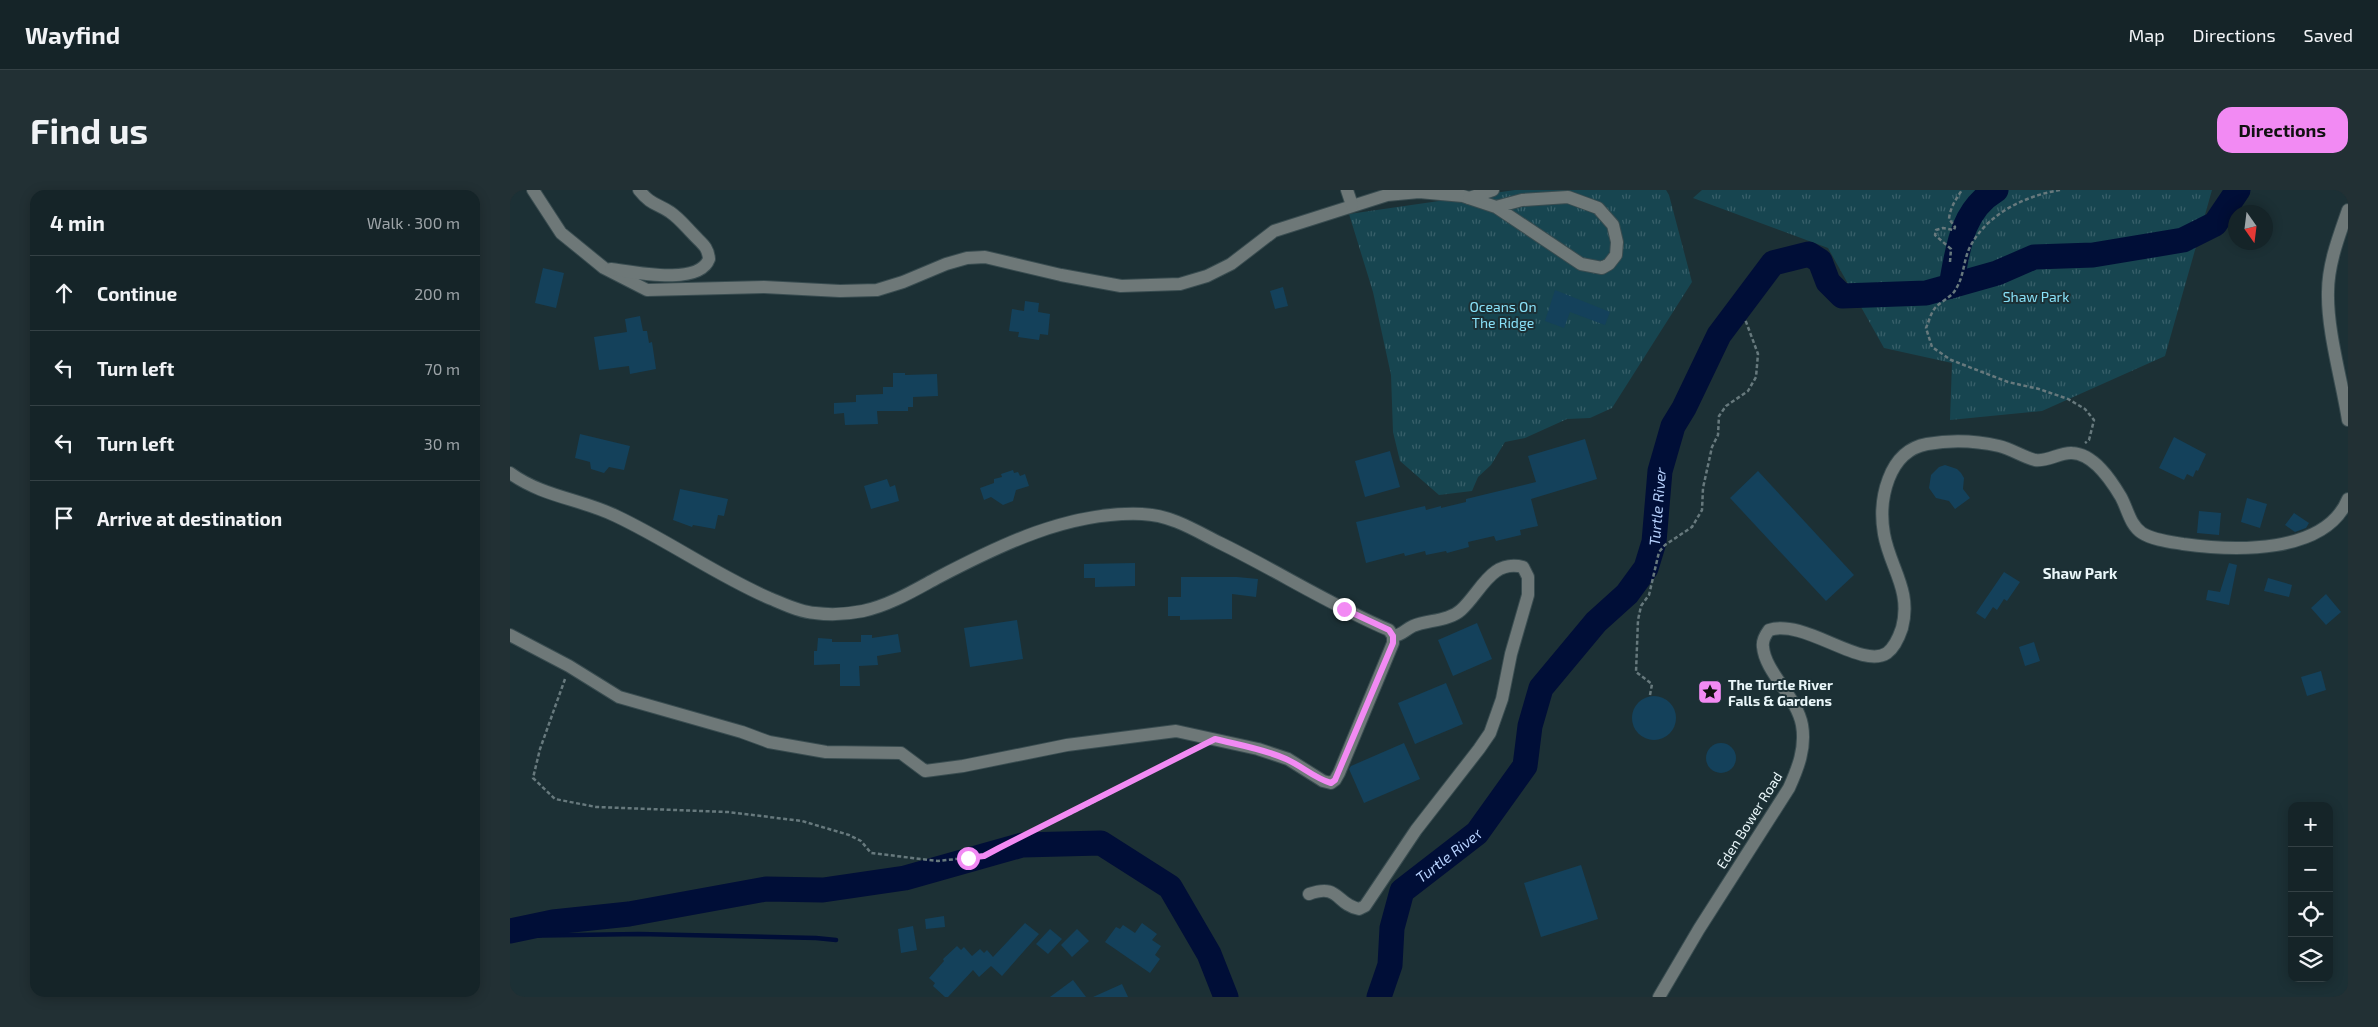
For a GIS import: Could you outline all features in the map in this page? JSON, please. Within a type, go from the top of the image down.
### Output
[{"type":"street","points":[[533,190],[561,233],[604,268],[646,290],[764,288],[840,291],[877,290],[903,282],[946,264],[966,258],[985,257],[1061,275],[1121,286],[1172,285],[1207,276],[1231,264],[1274,232],[1387,196],[1418,192],[1469,198],[1496,207],[1581,264],[1602,268],[1609,264],[1616,255],[1617,242],[1613,224],[1598,208],[1568,197],[1522,200],[1496,207]]},
{"type":"street","points":[[604,268],[653,275],[673,275],[700,270],[708,263],[709,256],[705,245],[692,234],[686,224],[669,211],[649,202],[639,190]]},
{"type":"street","points":[[1348,190],[1352,206]]},
{"type":"street","points":[[1469,198],[1493,190]]},
{"type":"street","points":[[2348,210],[2336,242],[2328,292],[2334,344],[2348,420]]},
{"type":"street","name":"Eden Bower Road","points":[[1659,997],[1699,929],[1789,788],[1800,766],[1802,727],[1798,708],[1777,677],[1763,647],[1765,635],[1769,630],[1790,627],[1860,655],[1885,654],[1894,646],[1906,612],[1902,585],[1884,535],[1883,502],[1888,480],[1896,464],[1908,450],[1926,444],[1952,442],[2000,446],[2035,460],[2072,453]]},
{"type":"street","points":[[2072,453],[2083,455],[2095,464],[2121,497],[2134,526],[2144,534],[2164,541],[2224,548],[2257,548],[2298,540],[2320,531],[2335,520],[2348,499]]},
{"type":"street","points":[[510,473],[533,488],[613,515],[655,535],[744,587],[790,607],[813,613],[863,611],[912,593],[999,548],[1045,529],[1084,519],[1142,514],[1165,516],[1264,564],[1314,594],[1389,630],[1393,636],[1390,651],[1335,780],[1331,783],[1324,781],[1288,760],[1258,749],[1176,731],[1067,745],[925,772],[901,753],[826,752],[769,742],[742,732],[619,697],[570,666],[510,635]]},
{"type":"street","points":[[1309,894],[1325,890],[1333,892],[1352,908],[1359,909],[1365,906],[1416,830],[1490,733],[1502,699],[1510,654],[1528,594],[1528,577],[1524,567],[1513,565],[1502,568],[1488,577],[1460,610],[1453,614],[1412,626],[1398,636],[1393,636]]},
{"type":"path","points":[[1950,262],[1951,249],[1935,235],[1936,230],[1943,228],[1954,230],[1955,227],[1950,219],[1950,214],[1955,200],[1962,190]]},
{"type":"path","points":[[2060,190],[2043,193],[2002,211],[1978,232],[1968,251],[1965,271],[1954,292],[1934,309],[1926,328],[1932,347],[1950,360],[2008,382],[2039,389],[2068,399],[2086,409],[2094,420],[2090,440],[2072,453]]},
{"type":"path","points":[[1650,695],[1652,684],[1636,672],[1638,620],[1642,606],[1649,596],[1659,552],[1665,545],[1692,527],[1702,510],[1703,488],[1712,447],[1718,435],[1719,416],[1726,406],[1748,391],[1756,377],[1758,354],[1745,319]]},
{"type":"path","points":[[570,666],[540,749],[533,778],[555,799],[596,808],[728,812],[802,821],[849,835],[862,841],[870,852],[938,861],[984,856],[1215,739]]},
{"type":"green space","name":"Oceans On The Ridge","points":[[1515,190],[1666,190],[1669,195],[1692,282],[1612,408],[1590,418],[1567,419],[1525,438],[1505,442],[1491,465],[1478,477],[1472,491],[1439,495],[1400,461],[1393,432],[1391,375],[1373,292],[1349,214]]},
{"type":"green space","name":"Shaw Park","points":[[1702,190],[2212,190],[2165,356],[2042,411],[1950,420],[1952,363],[1884,348],[1828,248],[1693,198]]},
{"type":"building","points":[[543,268],[564,273],[556,308],[535,303]]},
{"type":"building","points":[[1283,287],[1288,306],[1275,309],[1270,291]]},
{"type":"building","name":"Oceans On The Ridge","points":[[1555,290],[1610,312],[1605,325],[1570,312],[1564,328],[1545,321]]},
{"type":"building","points":[[1025,301],[1039,303],[1038,312],[1050,314],[1048,335],[1040,334],[1039,340],[1018,337],[1019,332],[1009,331],[1012,309],[1024,311]]},
{"type":"building","points":[[640,316],[643,331],[647,331],[649,343],[652,342],[656,369],[630,374],[629,366],[599,370],[594,337],[627,332],[625,319]]},
{"type":"building","points":[[893,373],[905,373],[905,375],[937,374],[938,396],[913,397],[913,407],[908,407],[908,411],[877,411],[878,424],[845,425],[844,413],[834,414],[834,403],[856,402],[856,395],[883,394],[883,387],[893,387]]},
{"type":"building","points":[[580,434],[630,446],[624,470],[609,467],[604,473],[591,469],[590,462],[575,458]]},
{"type":"building","points":[[2174,437],[2206,454],[2193,477],[2187,474],[2184,480],[2159,468]]},
{"type":"building","points":[[1585,439],[1597,479],[1531,499],[1538,526],[1520,530],[1521,535],[1496,541],[1494,536],[1468,542],[1469,547],[1447,553],[1446,551],[1426,555],[1425,551],[1405,556],[1404,553],[1366,563],[1356,522],[1425,506],[1426,510],[1441,506],[1441,508],[1466,502],[1466,499],[1536,482],[1528,456]]},
{"type":"building","points":[[1390,451],[1400,487],[1365,497],[1355,461]]},
{"type":"building","points":[[1945,465],[1957,469],[1961,473],[1964,478],[1963,489],[1970,498],[1955,509],[1949,501],[1936,498],[1929,488],[1931,475],[1939,467]]},
{"type":"building","points":[[1013,470],[1014,473],[1018,472],[1020,476],[1025,474],[1029,486],[1016,490],[1013,501],[1003,505],[991,497],[984,500],[980,488],[994,483],[994,479],[1002,477],[1001,474]]},
{"type":"building","points":[[1758,471],[1854,575],[1826,601],[1730,498]]},
{"type":"building","points":[[887,479],[890,487],[895,485],[899,501],[871,509],[864,486]]},
{"type":"building","points":[[680,489],[728,499],[724,516],[718,515],[715,529],[693,525],[692,527],[673,520]]},
{"type":"building","points":[[2247,498],[2267,504],[2260,528],[2241,522]]},
{"type":"building","points":[[2199,511],[2221,513],[2219,535],[2197,533]]},
{"type":"building","points":[[2294,513],[2309,523],[2306,528],[2295,532],[2285,525]]},
{"type":"building","points":[[1135,563],[1135,586],[1095,587],[1095,578],[1084,578],[1084,564]]},
{"type":"building","points":[[2229,563],[2237,565],[2229,605],[2206,600],[2208,590],[2220,592]]},
{"type":"building","points":[[2004,572],[2020,582],[2007,601],[2004,599],[1997,610],[1993,607],[1985,619],[1976,613]]},
{"type":"building","points":[[1181,577],[1258,579],[1256,597],[1232,594],[1232,619],[1180,620],[1180,616],[1168,616],[1168,597],[1181,597]]},
{"type":"building","points":[[2268,578],[2292,585],[2289,597],[2264,591]]},
{"type":"building","points":[[2326,594],[2341,612],[2326,625],[2311,608]]},
{"type":"building","points":[[1017,620],[1023,659],[970,667],[964,628]]},
{"type":"building","points":[[1477,623],[1492,659],[1453,676],[1438,640]]},
{"type":"building","points":[[898,634],[901,652],[877,656],[878,665],[859,666],[860,686],[840,686],[840,664],[814,665],[814,651],[817,651],[818,638],[832,639],[832,642],[861,642],[861,635],[872,635],[872,638]]},
{"type":"building","points":[[2034,642],[2040,661],[2025,666],[2019,647]]},
{"type":"building","points":[[2321,671],[2326,690],[2307,696],[2301,677]]},
{"type":"building","points":[[1446,683],[1463,724],[1415,744],[1398,703]]},
{"type":"building","points":[[1654,696],[1666,700],[1672,706],[1676,718],[1672,730],[1666,736],[1654,740],[1642,736],[1636,730],[1632,718],[1636,706],[1642,700]]},
{"type":"building","points":[[1404,743],[1420,779],[1364,803],[1349,769],[1351,766]]},
{"type":"building","points":[[1721,743],[1732,747],[1736,758],[1732,769],[1721,773],[1710,769],[1706,758],[1710,747]]},
{"type":"building","points":[[1581,865],[1598,919],[1541,937],[1524,883]]},
{"type":"building","points":[[944,916],[945,927],[926,929],[925,919]]},
{"type":"building","points":[[1025,923],[1039,934],[1002,976],[991,966],[979,977],[973,970],[948,997],[945,997],[933,986],[935,983],[929,978],[944,961],[943,959],[957,946],[961,950],[964,947],[972,956],[980,949],[984,953],[987,950],[993,957]]},
{"type":"building","points":[[1142,923],[1157,934],[1152,940],[1161,946],[1155,955],[1160,959],[1150,973],[1105,942],[1116,927],[1120,929],[1123,925],[1135,933]]},
{"type":"building","points":[[913,926],[917,950],[901,953],[898,929]]},
{"type":"building","points":[[1050,929],[1062,939],[1048,954],[1036,944]]},
{"type":"building","points":[[1077,929],[1089,941],[1072,957],[1061,945]]},
{"type":"building","points":[[1073,980],[1086,997],[1050,997]]},
{"type":"building","points":[[1122,984],[1128,997],[1093,997]]},
{"type":"waterway","name":"Turtle River","points":[[1379,997],[1390,965],[1392,928],[1402,891],[1477,833],[1525,766],[1530,726],[1541,688],[1596,622],[1627,594],[1646,568],[1654,542],[1660,471],[1673,426],[1684,408],[1719,335],[1773,263],[1809,254],[1820,261],[1828,282],[1842,296],[1926,293],[1951,286],[1959,245],[1968,220],[1984,199],[1996,190]]},
{"type":"waterway","points":[[1951,286],[1997,273],[2034,257],[2093,255],[2183,240],[2215,224],[2238,190]]},
{"type":"waterway","points":[[510,931],[553,922],[629,914],[766,889],[823,890],[905,878],[1022,845],[1101,843],[1170,887],[1209,954],[1226,997]]},
{"type":"waterway","points":[[510,936],[639,934],[836,940]]},
{"type":"place","name":"The Turtle River Falls & Gardens","points":[[1710,692]]},
{"type":"district","name":"Shaw Park","points":[[2080,573]]},
{"type":"route","points":[[968,858],[984,856],[1215,739],[1258,749],[1288,760],[1324,781],[1331,783],[1335,780],[1393,643],[1393,636],[1389,630],[1344,609]]}]
